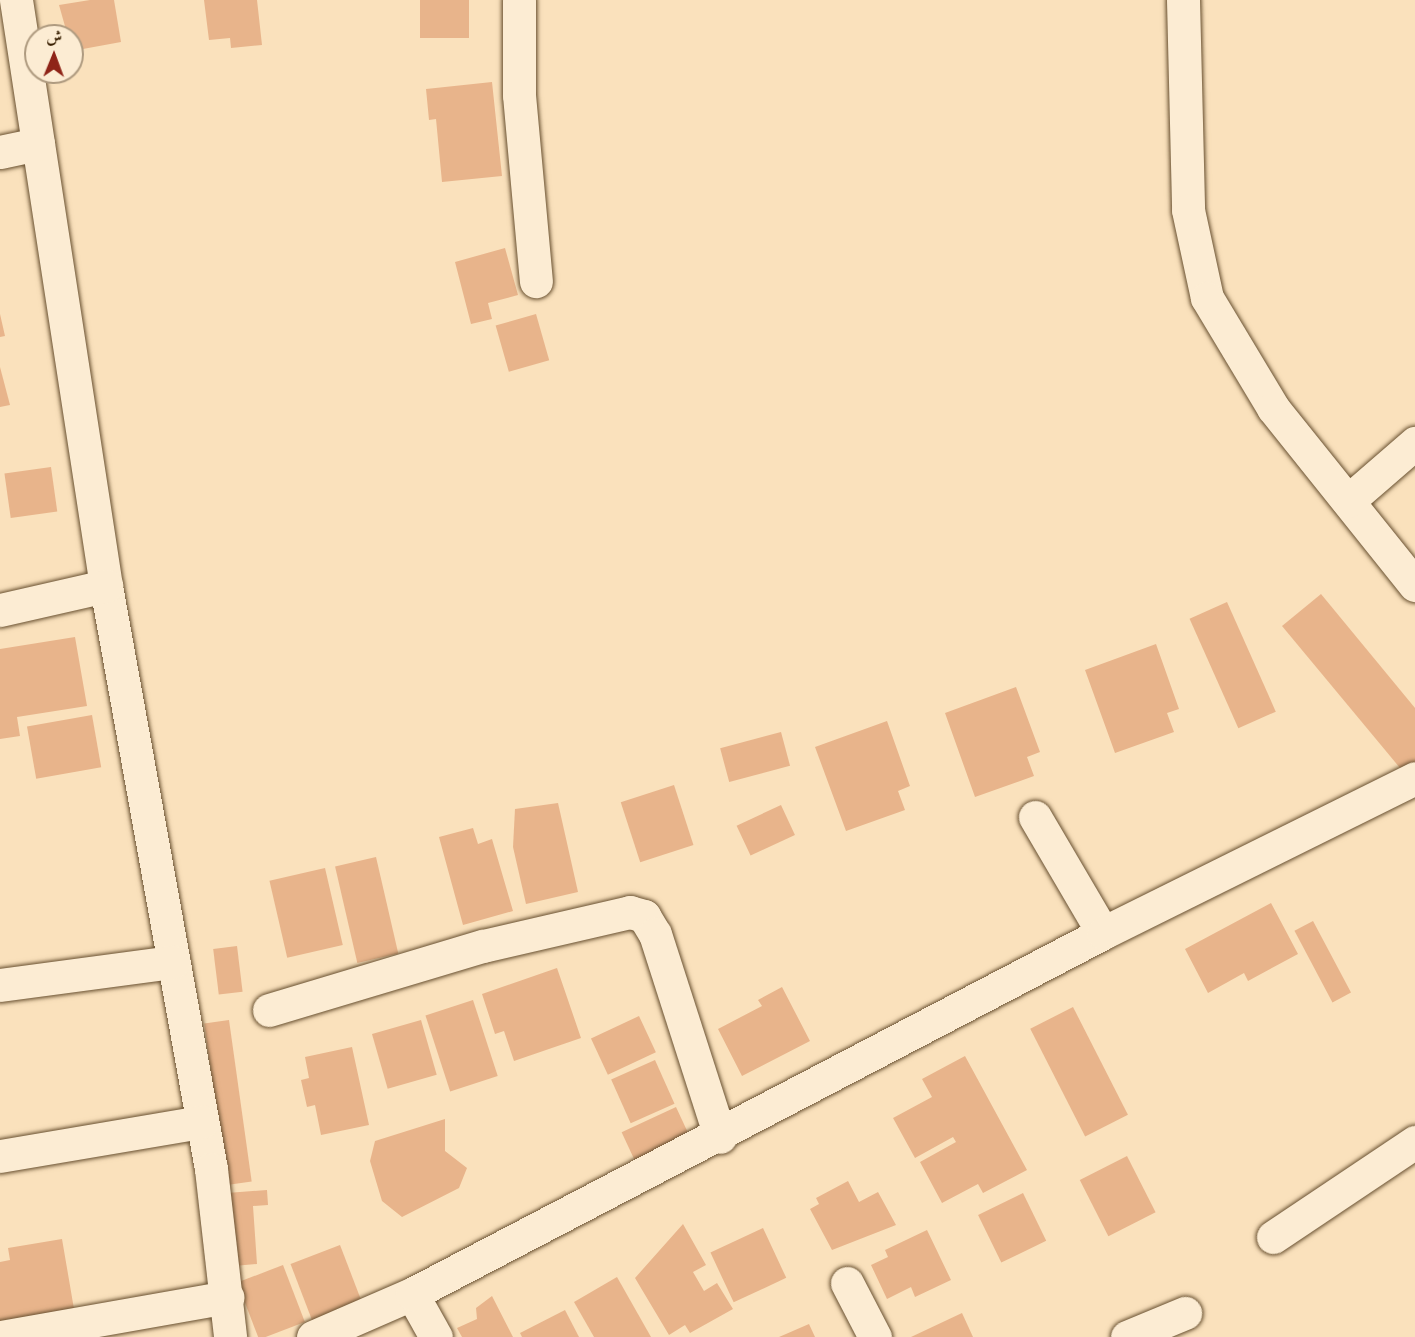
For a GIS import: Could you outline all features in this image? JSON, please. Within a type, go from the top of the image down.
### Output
[{"type":"street","points":[[16,0],[106,586],[202,1122],[228,1297],[230,1337]]},
{"type":"street","points":[[519,0],[519,95],[536,281]]},
{"type":"street","points":[[1183,0],[1188,210],[1207,298],[1273,408],[1415,585]]},
{"type":"street","points":[[0,152],[38,144]]},
{"type":"street","points":[[1348,501],[1415,443]]},
{"type":"street","points":[[0,610],[106,586]]},
{"type":"street","points":[[313,1337],[412,1294],[720,1137],[1103,933],[1415,778]]},
{"type":"street","points":[[1035,817],[1103,933]]},
{"type":"street","points":[[269,1010],[483,946],[630,912],[644,916],[655,934],[720,1137]]},
{"type":"street","points":[[0,985],[173,962]]},
{"type":"street","points":[[0,1156],[202,1122]]},
{"type":"street","points":[[1273,1237],[1415,1142]]},
{"type":"street","points":[[847,1283],[875,1337]]},
{"type":"street","points":[[412,1294],[436,1337]]},
{"type":"street","points":[[1,1337],[228,1297]]},
{"type":"street","points":[[1127,1337],[1185,1312]]},
{"type":"building","points":[[90,0],[114,0],[121,42],[84,49],[84,24],[64,24],[59,5]]},
{"type":"building","points":[[204,0],[257,0],[262,45],[231,48],[230,38],[209,40]]},
{"type":"building","points":[[420,0],[469,0],[469,38],[420,38]]},
{"type":"building","points":[[492,82],[502,176],[442,182],[436,119],[429,120],[426,89]]},
{"type":"building","points":[[505,248],[518,295],[488,303],[492,319],[471,324],[455,262]]},
{"type":"building","points":[[0,314],[5,336],[0,337]]},
{"type":"building","points":[[536,314],[549,360],[509,372],[496,326]]},
{"type":"building","points":[[0,367],[10,405],[0,407]]},
{"type":"building","points":[[51,467],[57,512],[11,518],[4,474]]},
{"type":"building","points":[[1321,594],[1415,708],[1415,766],[1405,774],[1282,626]]},
{"type":"building","points":[[1227,602],[1276,712],[1238,728],[1190,619]]},
{"type":"building","points":[[75,637],[87,706],[17,717],[20,736],[0,739],[0,649]]},
{"type":"building","points":[[1156,644],[1179,709],[1167,713],[1174,732],[1115,753],[1085,670]]},
{"type":"building","points":[[1016,687],[1040,752],[1027,757],[1034,776],[975,797],[945,713]]},
{"type":"building","points":[[92,715],[101,767],[36,779],[27,726]]},
{"type":"building","points":[[887,721],[910,786],[898,791],[905,810],[846,831],[815,747]]},
{"type":"building","points":[[781,732],[790,766],[729,782],[720,748]]},
{"type":"building","points":[[674,785],[693,845],[640,862],[621,802]]},
{"type":"building","points":[[558,803],[578,892],[526,904],[513,847],[515,809]]},
{"type":"building","points":[[781,805],[795,835],[751,856],[737,826]]},
{"type":"building","points":[[473,828],[478,844],[492,839],[513,911],[463,925],[439,837]]},
{"type":"building","points":[[376,857],[398,953],[357,963],[335,866]]},
{"type":"building","points":[[325,868],[343,945],[287,958],[269,881]]},
{"type":"building","points":[[1271,903],[1298,954],[1248,981],[1244,973],[1208,993],[1185,949]]},
{"type":"building","points":[[1313,921],[1351,993],[1332,1002],[1294,931]]},
{"type":"building","points":[[237,946],[243,992],[219,995],[213,949]]},
{"type":"building","points":[[557,968],[581,1038],[514,1061],[504,1031],[495,1034],[482,994]]},
{"type":"building","points":[[782,987],[810,1041],[742,1076],[718,1029],[762,1006],[758,1000]]},
{"type":"building","points":[[473,1000],[498,1076],[450,1092],[425,1015]]},
{"type":"building","points":[[1073,1007],[1128,1115],[1085,1137],[1030,1029]]},
{"type":"building","points":[[639,1016],[656,1052],[608,1075],[591,1038]]},
{"type":"building","points":[[229,1020],[252,1181],[227,1185],[204,1023]]},
{"type":"building","points":[[421,1020],[437,1075],[388,1089],[372,1034]]},
{"type":"building","points":[[352,1047],[369,1125],[321,1135],[315,1105],[307,1107],[301,1080],[309,1078],[305,1057]]},
{"type":"building","points":[[965,1056],[1027,1170],[983,1193],[978,1184],[942,1203],[920,1162],[956,1142],[953,1137],[915,1158],[893,1118],[932,1097],[922,1079]]},
{"type":"building","points":[[655,1060],[675,1104],[631,1123],[611,1080]]},
{"type":"building","points":[[676,1107],[692,1141],[638,1167],[622,1132]]},
{"type":"building","points":[[445,1119],[445,1151],[467,1168],[459,1188],[402,1217],[382,1201],[370,1161],[375,1141]]},
{"type":"building","points":[[1127,1156],[1156,1212],[1108,1236],[1080,1180]]},
{"type":"building","points":[[848,1181],[859,1202],[878,1192],[896,1225],[832,1250],[810,1209],[819,1204],[816,1198]]},
{"type":"building","points":[[267,1190],[268,1205],[253,1206],[257,1264],[234,1266],[227,1193]]},
{"type":"building","points":[[1023,1193],[1046,1241],[1001,1263],[978,1215]]},
{"type":"building","points":[[683,1224],[706,1265],[693,1272],[704,1291],[717,1283],[733,1309],[690,1333],[685,1325],[669,1335],[635,1278]]},
{"type":"building","points":[[763,1228],[786,1278],[734,1302],[710,1253]]},
{"type":"building","points":[[927,1230],[951,1280],[915,1297],[911,1287],[887,1299],[871,1265],[888,1257],[885,1250]]},
{"type":"building","points":[[62,1239],[74,1309],[0,1321],[0,1262],[10,1260],[8,1248]]},
{"type":"building","points":[[340,1245],[362,1303],[313,1322],[291,1264]]},
{"type":"building","points":[[283,1265],[305,1322],[266,1337],[258,1337],[237,1283]]},
{"type":"building","points":[[617,1277],[651,1337],[594,1337],[574,1302]]},
{"type":"building","points":[[492,1296],[513,1337],[462,1337],[457,1328],[477,1319],[476,1308]]},
{"type":"building","points":[[565,1310],[579,1337],[522,1337],[520,1333]]},
{"type":"building","points":[[962,1313],[973,1337],[911,1337]]},
{"type":"building","points":[[809,1324],[815,1337],[779,1337]]}]
